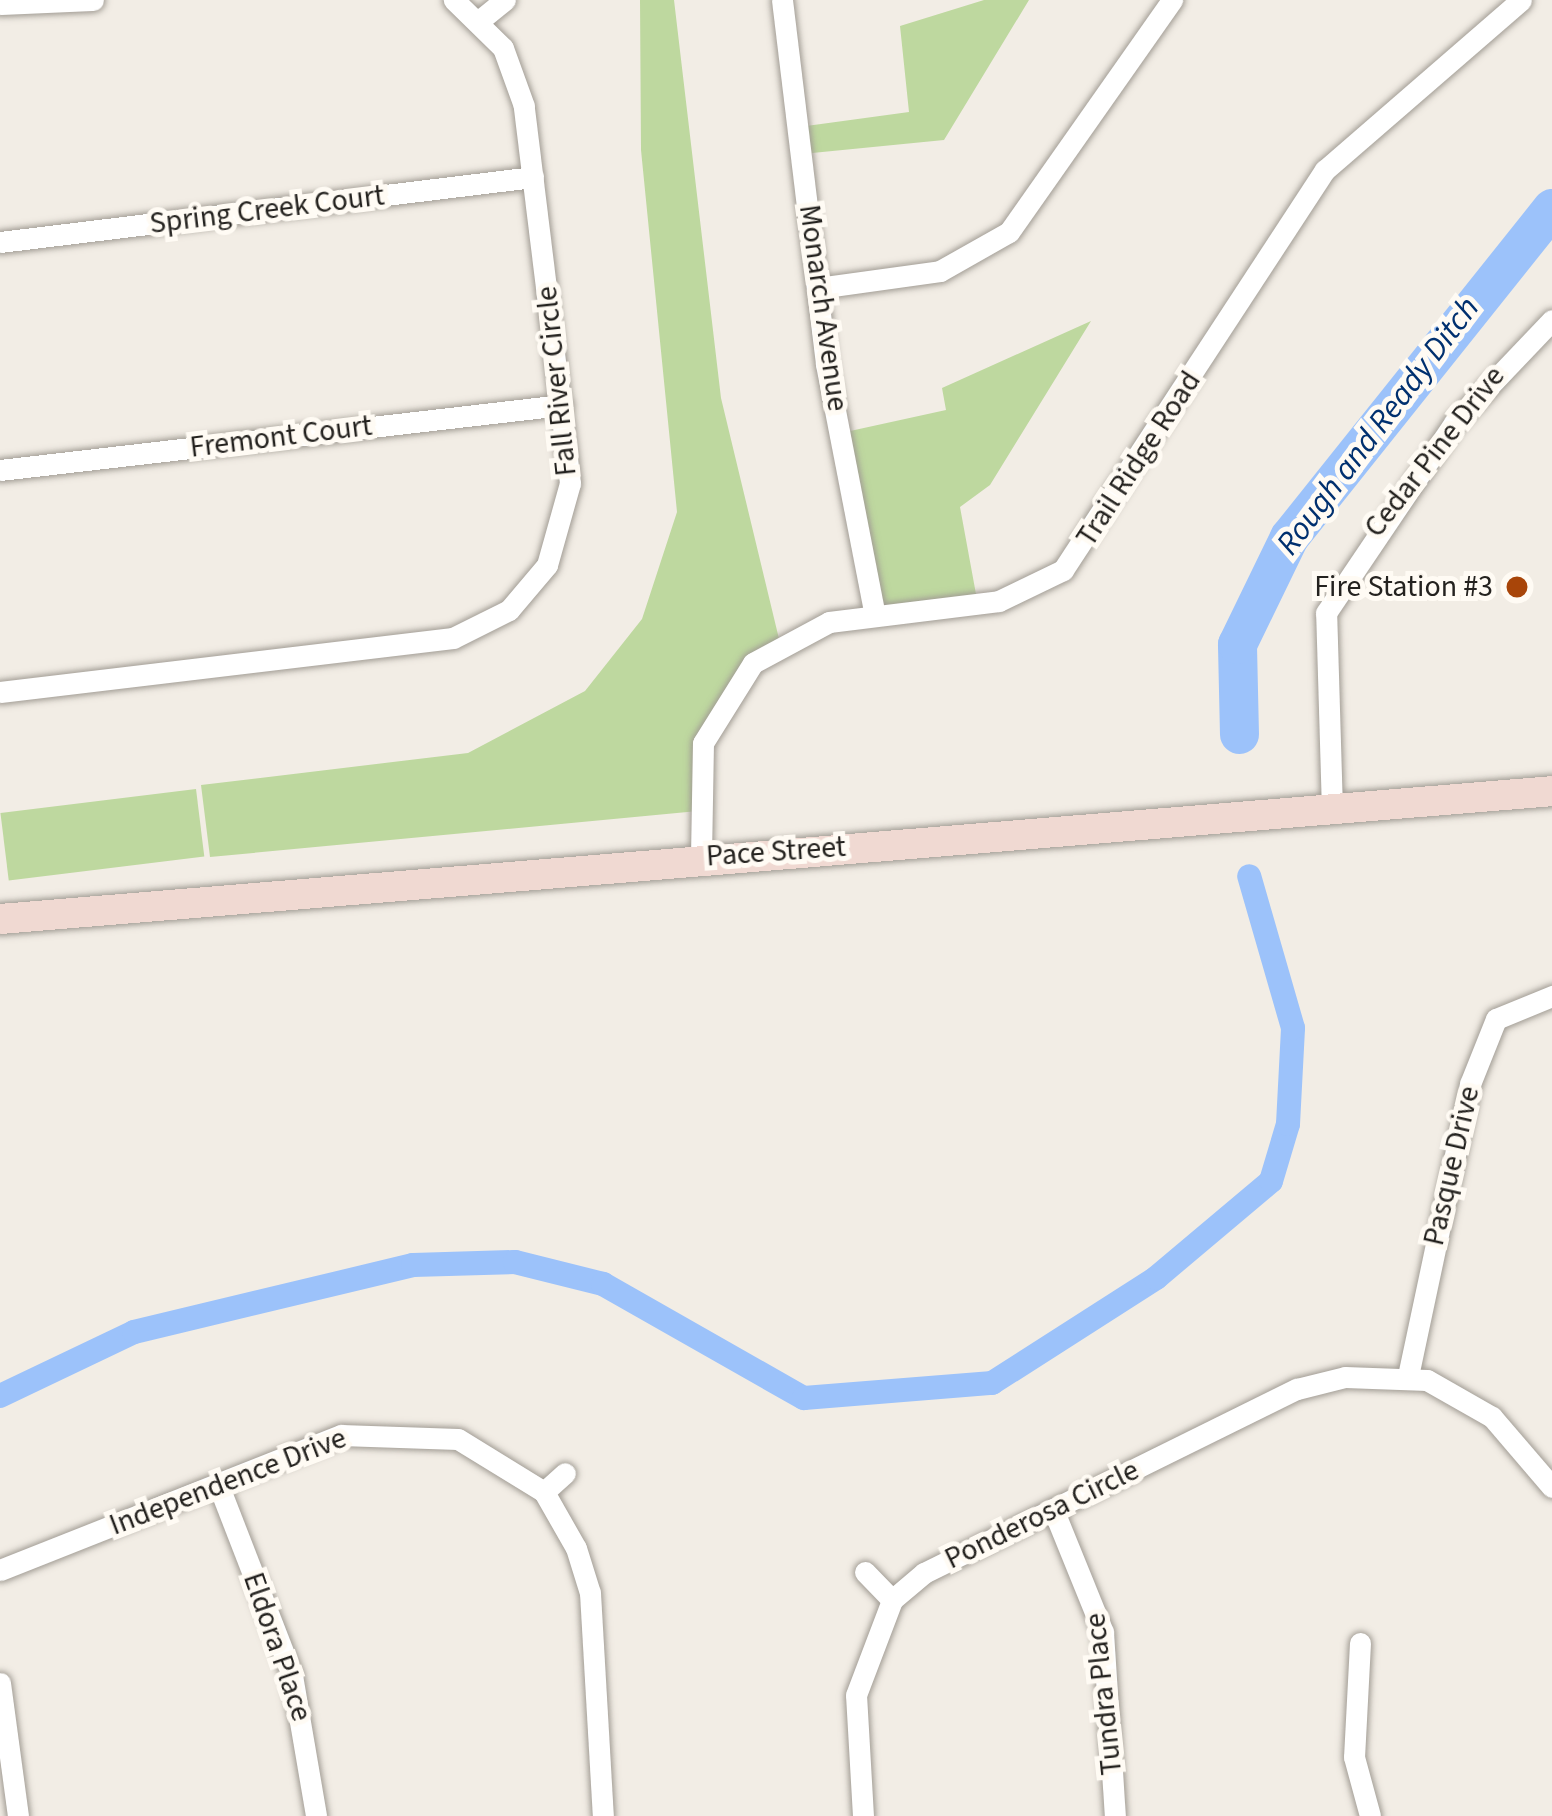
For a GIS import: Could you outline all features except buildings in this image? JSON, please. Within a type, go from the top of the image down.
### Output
[{"type":"main road","name":"Pace Street","points":[[0,919],[701,857],[1552,791]]},
{"type":"street","points":[[0,4],[93,0]]},
{"type":"street","name":"Fall River Circle","points":[[0,692],[480,628],[529,590],[562,533],[562,405],[519,83],[480,20],[454,0]]},
{"type":"street","points":[[480,20],[505,0]]},
{"type":"street","name":"Monarch Avenue","points":[[782,0],[818,288],[875,615]]},
{"type":"street","points":[[818,288],[940,271],[995,243],[1172,0]]},
{"type":"street","name":"Trail Ridge Road","points":[[701,857],[697,775],[723,699],[791,636],[875,615],[999,601],[1063,570],[1325,170],[1521,0]]},
{"type":"street","name":"Spring Creek Court","points":[[0,242],[533,177]]},
{"type":"street","name":"Cedar Pine Drive","points":[[1331,810],[1320,640],[1333,598],[1454,423],[1552,320]]},
{"type":"street","name":"Fremont Court","points":[[0,470],[562,405]]},
{"type":"street","name":"Pasque Drive","points":[[1408,1376],[1470,1084],[1496,1019],[1552,996]]},
{"type":"street","points":[[1408,1376],[1462,1394],[1547,1471]]},
{"type":"street","name":"Ponderosa Circle","points":[[892,1600],[923,1573],[1297,1389],[1408,1376]]},
{"type":"street","name":"Independence Drive","points":[[0,1570],[341,1436],[412,1430],[458,1439],[544,1492]]},
{"type":"street","points":[[566,1473],[544,1492],[590,1594],[603,1816]]},
{"type":"street","name":"Eldora Place","points":[[218,1484],[292,1675],[316,1816]]},
{"type":"street","name":"Tundra Place","points":[[1053,1509],[1103,1632],[1115,1816]]},
{"type":"street","points":[[863,1816],[856,1695],[892,1600],[865,1572]]},
{"type":"street","points":[[1360,1643],[1354,1757],[1370,1816]]},
{"type":"street","points":[[0,1683],[18,1816]]},
{"type":"green space","points":[[640,0],[674,0],[721,398],[780,643],[723,699],[698,811],[210,857],[201,785],[468,753],[585,691],[642,619],[677,512],[641,150]]},
{"type":"green space","points":[[984,0],[1029,0],[944,140],[802,154],[799,127],[909,112],[900,26]]},
{"type":"green space","points":[[1091,321],[990,485],[960,507],[978,605],[875,615],[841,433],[946,410],[942,388]]},
{"type":"green space","points":[[196,789],[204,856],[9,881],[0,813]]},
{"type":"waterway","name":"Rough and Ready Ditch","points":[[1239,734],[1237,644],[1289,537],[1552,208]]},
{"type":"waterway","name":"Rough and Ready Ditch","points":[[0,1396],[134,1332],[413,1265],[515,1262],[603,1284],[804,1398],[992,1383],[1156,1278],[1271,1181],[1288,1124],[1293,1028],[1249,876]]},
{"type":"place","name":"Fire Station #3","points":[[1517,587]]}]
